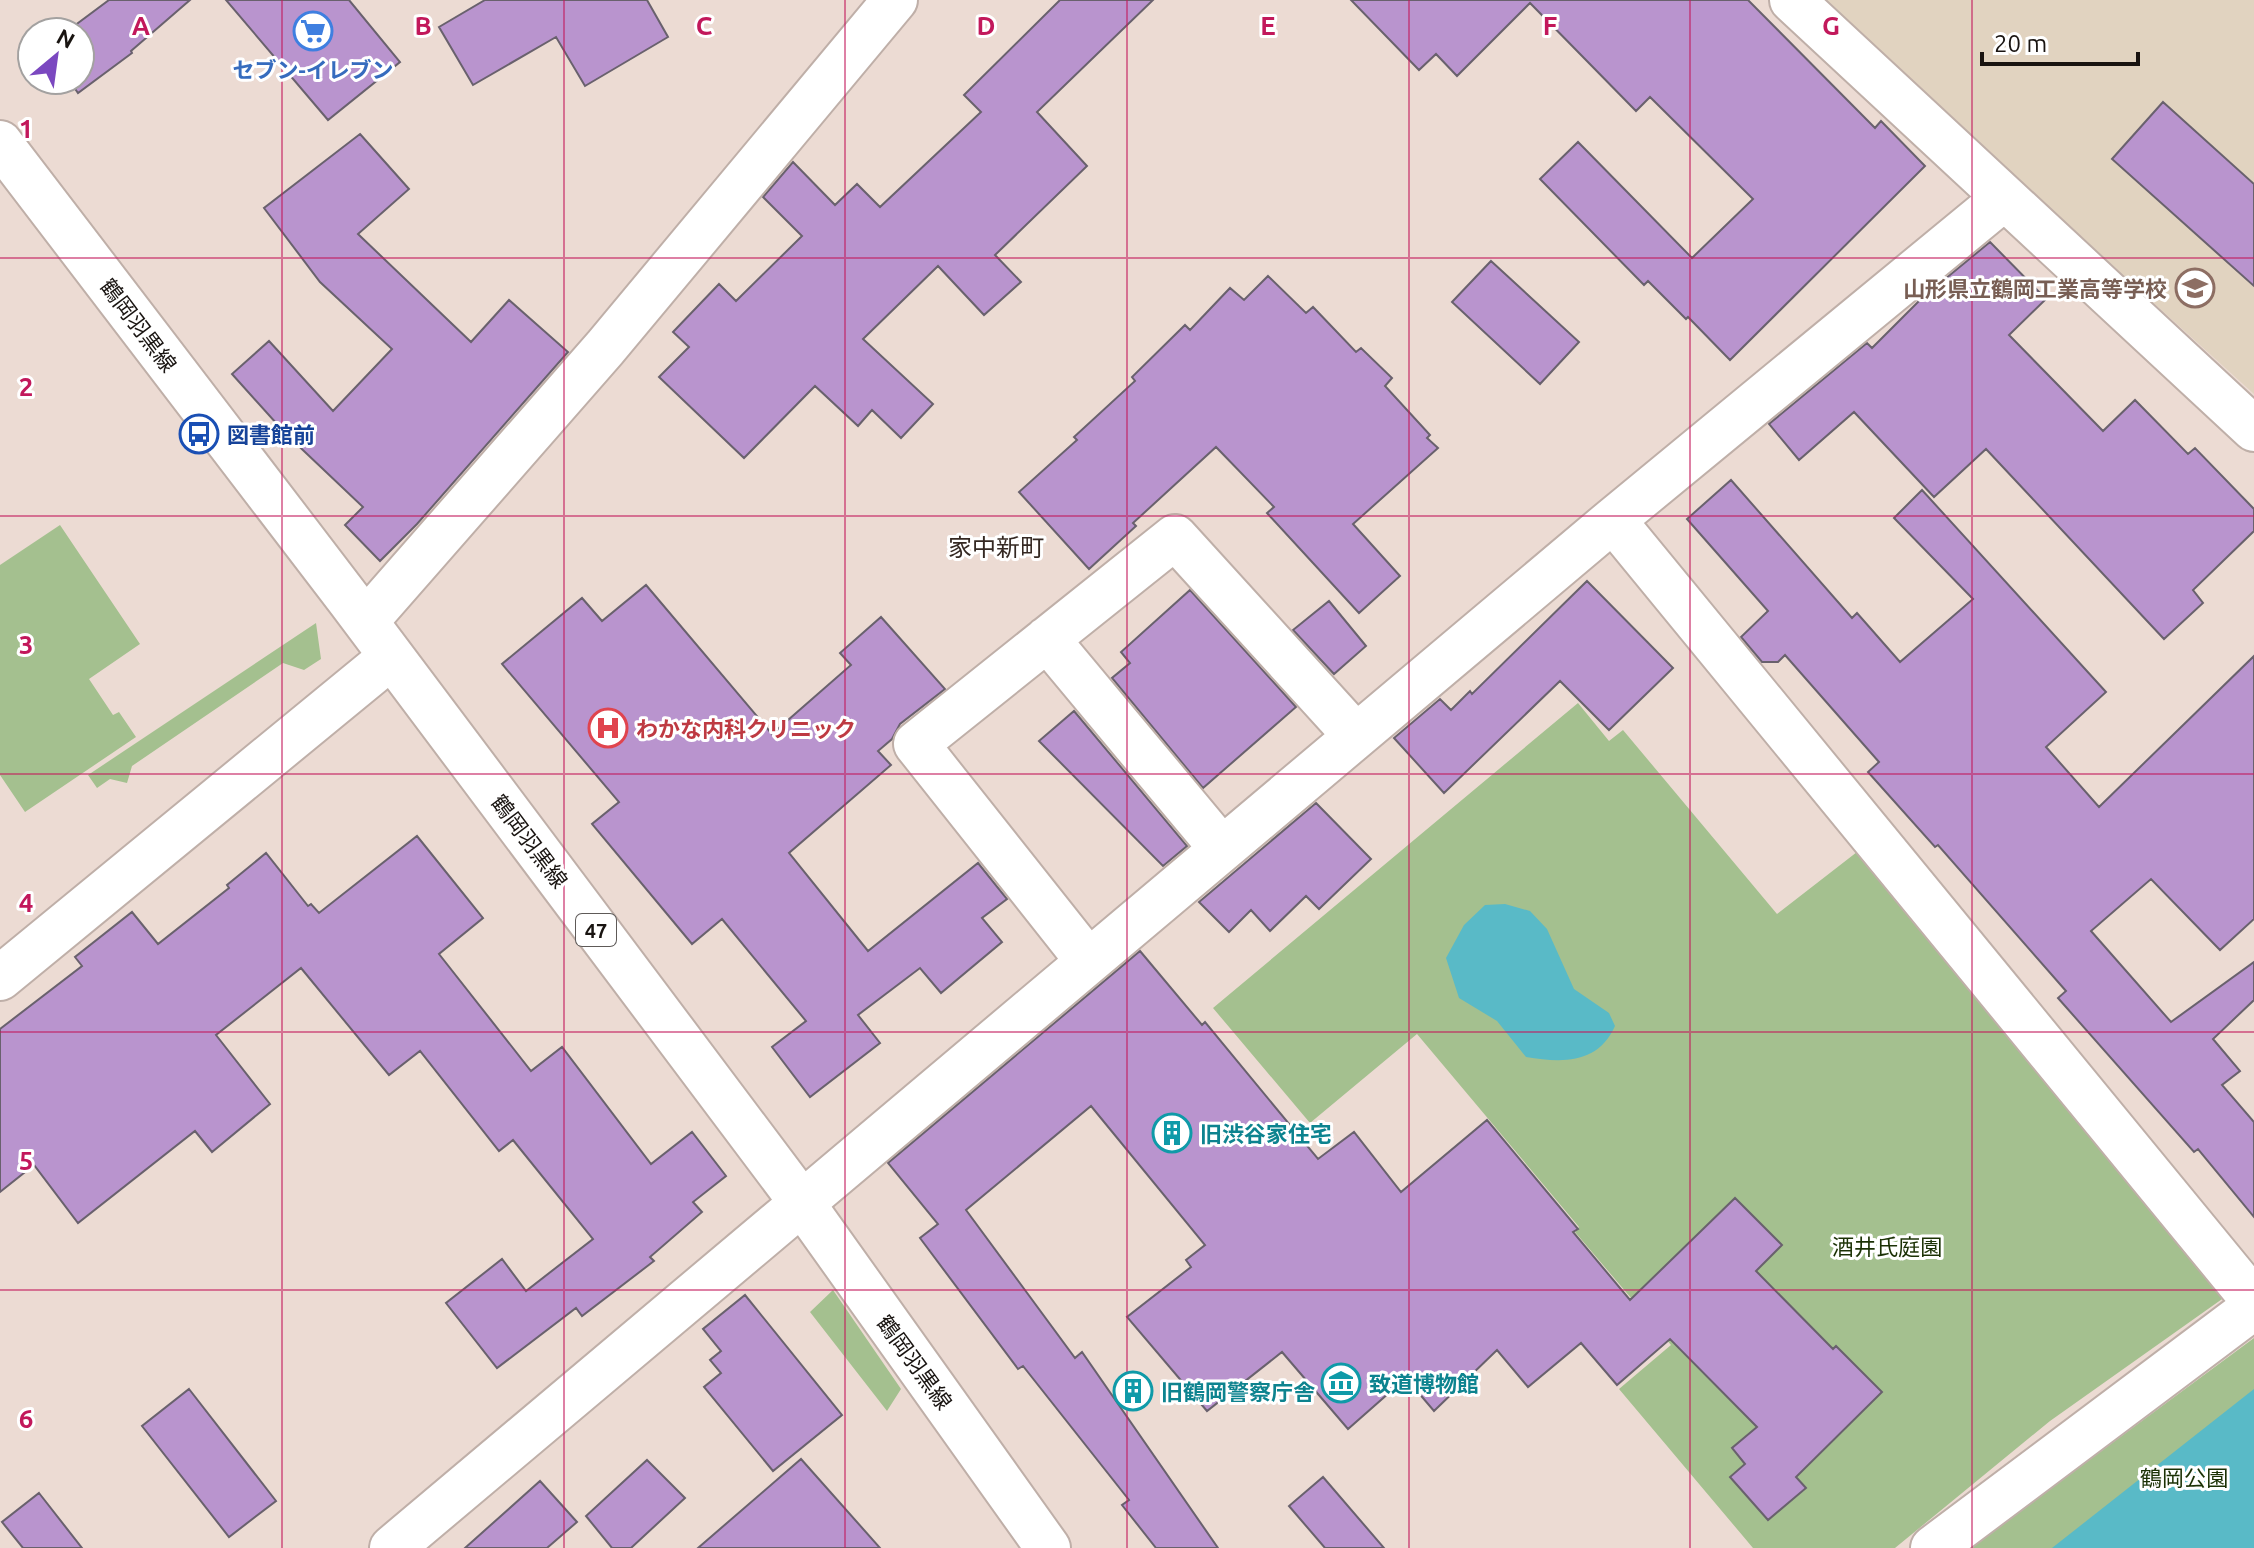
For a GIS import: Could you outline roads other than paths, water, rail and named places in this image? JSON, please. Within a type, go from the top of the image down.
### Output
[{"type":"street","points":[[366,621],[605,348],[895,0]]},
{"type":"street","points":[[1792,0],[2254,429]]},
{"type":"street","name":"鶴岡羽黒線","points":[[0,143],[366,621],[802,1203],[1048,1548]]},
{"type":"street","points":[[392,1548],[1613,520],[2003,199]]},
{"type":"street","points":[[1613,520],[2254,1301]]},
{"type":"street","points":[[1088,961],[916,744],[1175,537],[1356,736]]},
{"type":"street","points":[[1047,639],[1222,849]]},
{"type":"street","points":[[0,978],[391,657]]},
{"type":"street","points":[[1933,1548],[2254,1307]]},
{"type":"water","points":[[1505,904],[1530,911],[1547,929],[1574,989],[1609,1013],[1615,1026],[1599,1048],[1566,1060],[1526,1057],[1497,1021],[1459,998],[1446,958],[1464,925],[1485,905]]},
{"type":"water","points":[[2254,1389],[2254,1548],[2052,1548]]},
{"type":"place","name":"セブン-イレブン","points":[[313,31]]},
{"type":"place","name":"山形県立鶴岡工業高等学校","points":[[2195,288]]},
{"type":"place","name":"図書館前","points":[[199,434]]},
{"type":"place","name":"わかな内科クリニック","points":[[608,728]]},
{"type":"place","name":"旧渋谷家住宅","points":[[1172,1133]]},
{"type":"place","name":"致道博物館","points":[[1341,1383]]},
{"type":"place","name":"旧鶴岡警察庁舎","points":[[1133,1391]]},
{"type":"district","name":"家中新町","points":[[996,547]]},
{"type":"park label","name":"酒井氏庭園","points":[[1887,1246]]},
{"type":"park label","name":"鶴岡公園","points":[[2184,1477]]}]
